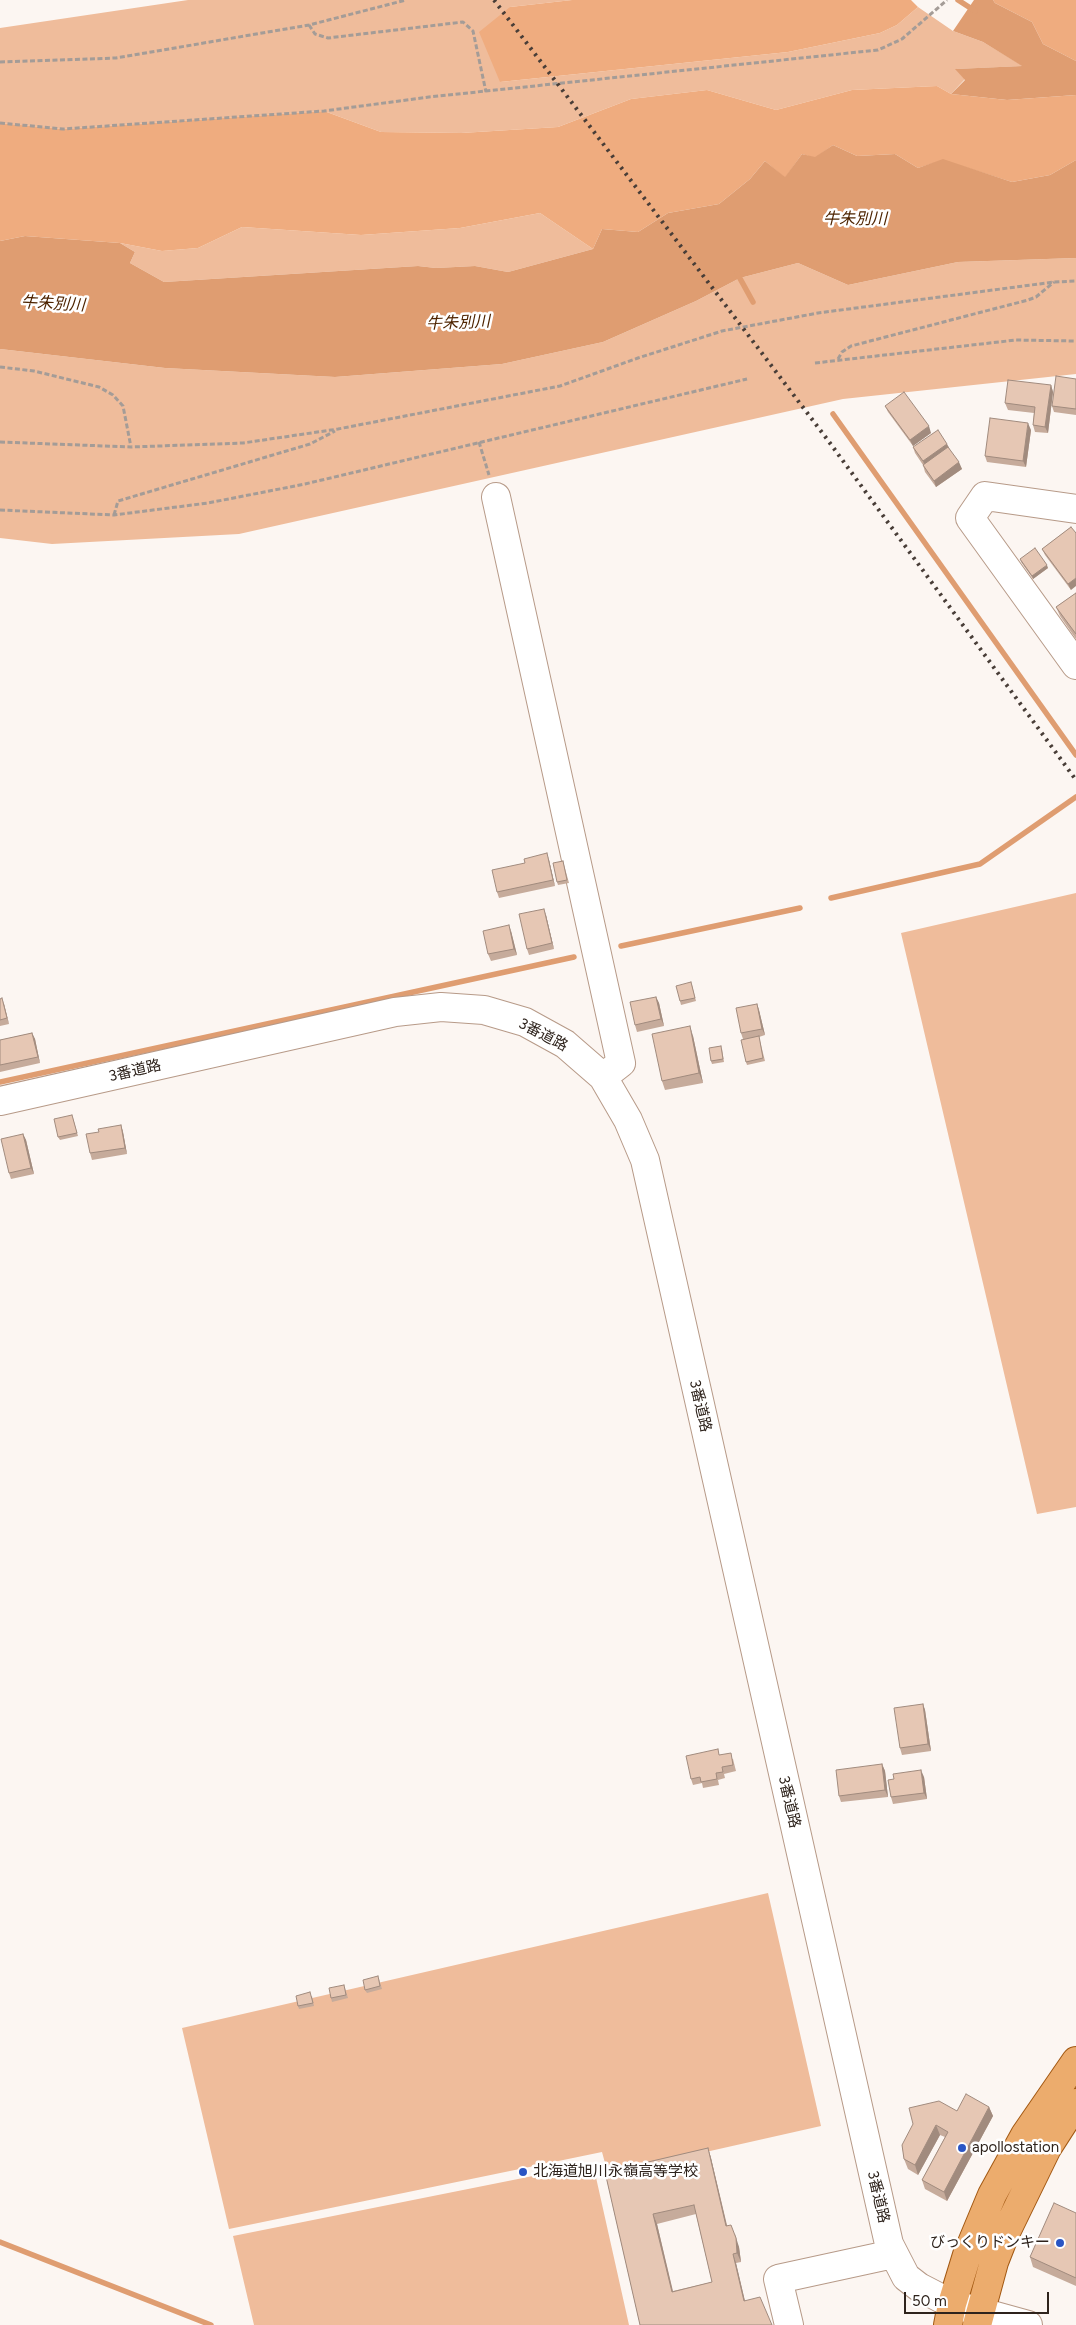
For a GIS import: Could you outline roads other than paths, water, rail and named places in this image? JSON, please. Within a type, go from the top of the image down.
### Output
[{"type":"main road","points":[[950,2314],[979,2224],[1008,2164],[1043,2105],[1076,2061]]},
{"type":"main road","points":[[978,2319],[994,2262],[1005,2234],[1047,2148],[1076,2103]]},
{"type":"street","points":[[492,485],[621,1063],[603,1077]]},
{"type":"street","points":[[1076,509],[985,496],[970,518],[1076,665]]},
{"type":"street","name":"3番道路","points":[[0,1102],[395,1012],[441,1006],[484,1010],[525,1022],[564,1044],[603,1077],[628,1120],[645,1160],[886,2234],[899,2267],[912,2282],[950,2314],[1028,2325]]},
{"type":"street","points":[[789,2325],[778,2279],[893,2254]]},
{"type":"water","points":[[974,0],[993,0],[995,3],[1032,22],[1043,44],[1076,61],[1076,95],[1007,100],[951,94],[965,80],[955,69],[1022,66],[983,42],[953,31]]},
{"type":"water","name":"牛朱別川","points":[[833,145],[857,156],[895,154],[918,168],[943,159],[1012,182],[1050,175],[1076,160],[1076,258],[958,262],[848,285],[798,263],[740,278],[696,301],[603,342],[502,364],[335,377],[165,368],[0,349],[0,241],[25,236],[120,243],[135,252],[130,263],[164,282],[418,266],[436,268],[475,266],[508,272],[593,249],[602,229],[638,232],[668,213],[719,204],[750,179],[765,161],[785,177],[802,154],[815,157]]},
{"type":"waterway","points":[[958,0],[975,11]]},
{"type":"waterway","points":[[737,273],[753,302]]},
{"type":"waterway","points":[[833,414],[1076,755]]},
{"type":"waterway","points":[[831,898],[980,864],[1076,797]]},
{"type":"waterway","points":[[621,946],[800,908]]},
{"type":"waterway","points":[[0,1082],[574,957]]},
{"type":"waterway","points":[[0,2242],[211,2325]]},
{"type":"railway","points":[[494,0],[827,439],[1076,780]]},
{"type":"place","name":"apollostation","points":[[962,2148]]},
{"type":"place","name":"北海道旭川永嶺高等学校","points":[[523,2172]]},
{"type":"place","name":"びっくりドンキー","points":[[1060,2243]]}]
